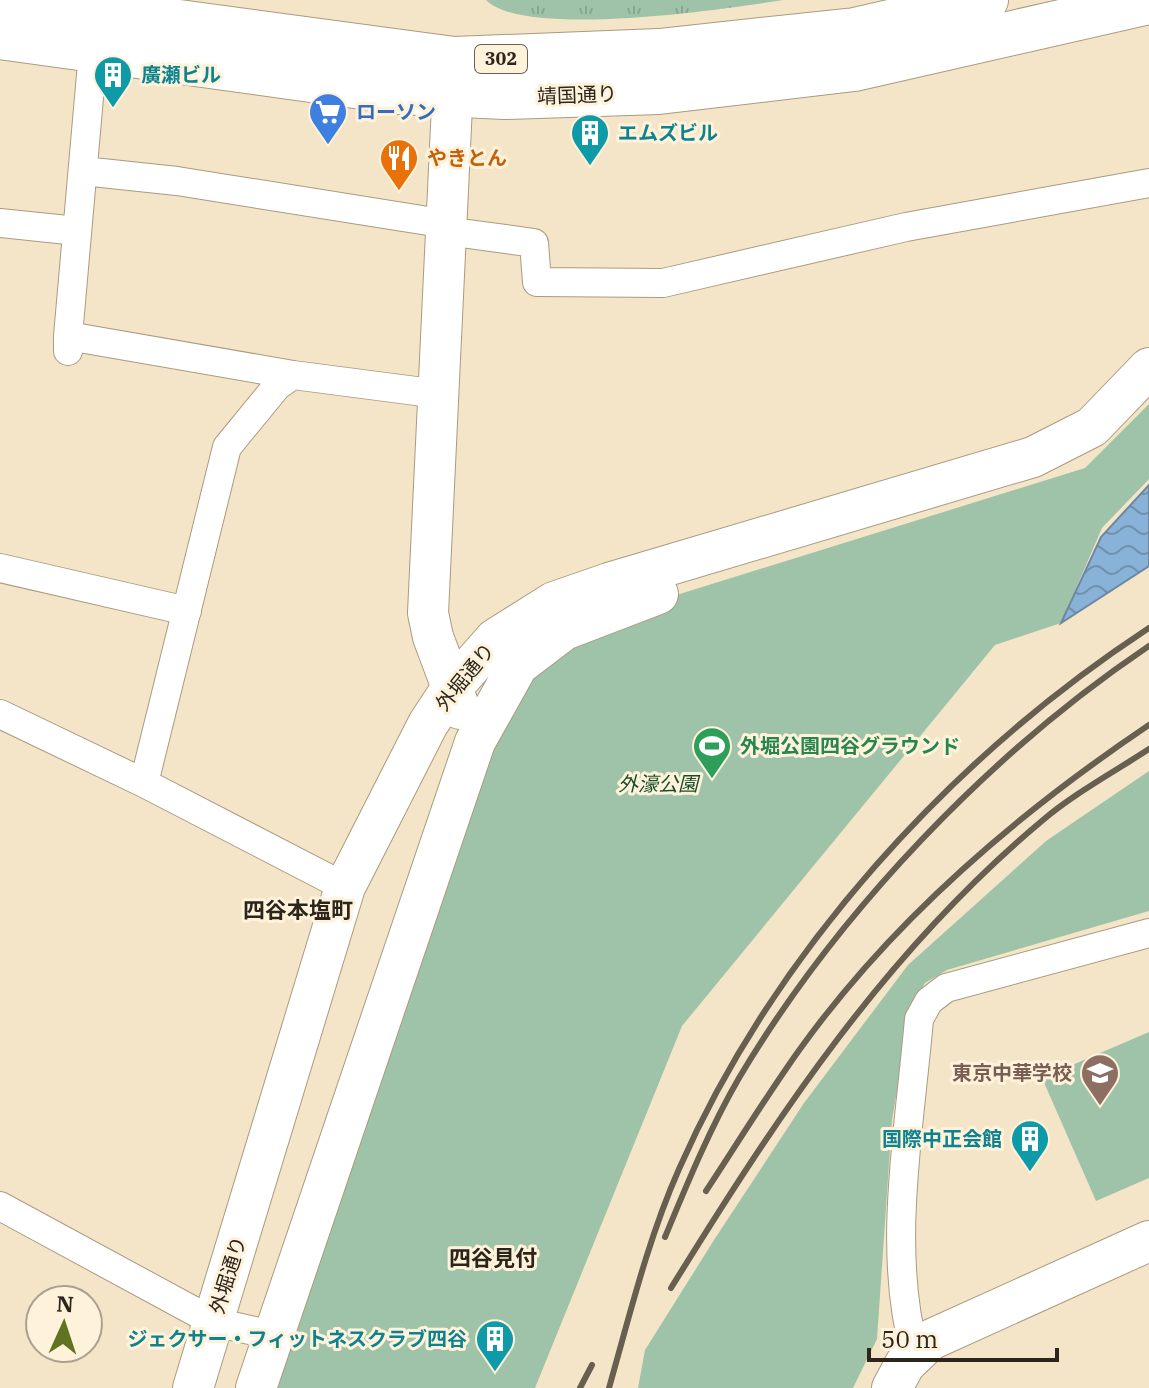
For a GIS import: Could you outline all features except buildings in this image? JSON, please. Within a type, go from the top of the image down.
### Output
[{"type":"main road","name":"靖国通り","points":[[15,0],[453,78],[855,30],[986,0]]},
{"type":"main road","name":"靖国通り","points":[[0,37],[93,52],[659,92],[838,71],[1149,2]]},
{"type":"main road","points":[[453,78],[428,613],[451,689],[475,742]]},
{"type":"main road","name":"外堀通り","points":[[193,1388],[345,887],[428,724],[451,689],[495,639],[554,602],[1033,457],[1092,427],[1149,368]]},
{"type":"main road","name":"外堀通り","points":[[256,1388],[475,742],[518,665],[564,630],[727,567],[1052,473],[1101,446],[1149,399]]},
{"type":"main road","points":[[892,1388],[915,1353],[930,1340],[1149,1241]]},
{"type":"street","points":[[93,52],[68,344],[439,394]]},
{"type":"street","points":[[83,171],[177,181],[534,243],[537,282],[663,283],[906,227],[1149,183]]},
{"type":"street","points":[[0,223],[77,231]]},
{"type":"street","points":[[144,783],[227,447],[277,386],[293,375]]},
{"type":"street","points":[[0,568],[187,611]]},
{"type":"street","points":[[0,714],[144,783],[345,887]]},
{"type":"street","points":[[915,1353],[904,1313],[901,1241],[919,1019],[929,1001],[946,988],[1149,933]]},
{"type":"street","points":[[0,1206],[214,1322],[272,1335]]},
{"type":"green space","points":[[486,0],[783,0],[674,14],[582,20],[540,18],[507,12]]},
{"type":"green space","name":"外濠公園","points":[[1149,404],[1149,479],[1102,528],[1061,623],[995,645],[682,1026],[535,1388],[257,1388],[508,691],[564,630],[1085,468]]},
{"type":"green space","points":[[1149,771],[1149,911],[947,970],[925,983],[911,1007],[892,1120],[877,1339],[853,1388],[638,1388],[645,1350],[714,1240],[804,1103],[908,965],[1046,841]]},
{"type":"green space","points":[[1149,1032],[1149,1178],[1096,1201],[1042,1078]]},
{"type":"water","points":[[1149,485],[1149,566],[1061,623],[1101,537]]},
{"type":"railway","points":[[609,1388],[649,1250],[679,1169],[719,1088],[765,1011],[818,936],[876,866],[939,799],[1006,737],[1076,680],[1149,628]]},
{"type":"railway","points":[[665,1237],[709,1136],[739,1078],[778,1016],[870,897],[975,786],[1032,735],[1149,646]]},
{"type":"railway","points":[[706,1191],[800,1049],[836,1002],[916,913],[1005,832],[1149,725]]},
{"type":"railway","points":[[671,1288],[794,1098],[838,1038],[934,924],[986,871],[1055,810],[1149,749]]},
{"type":"railway","points":[[580,1388],[592,1365]]},
{"type":"place","name":"廣瀬ビル","points":[[113,109]]},
{"type":"place","name":"ローソン","points":[[328,146]]},
{"type":"place","name":"エムズビル","points":[[590,167]]},
{"type":"place","name":"やきとん","points":[[399,192]]},
{"type":"place","name":"外堀公園四谷グラウンド","points":[[712,780]]},
{"type":"place","name":"東京中華学校","points":[[1100,1107]]},
{"type":"place","name":"国際中正会館","points":[[1030,1173]]},
{"type":"place","name":"ジェクサー・フィットネスクラブ四谷","points":[[495,1373]]},
{"type":"district","name":"四谷本塩町","points":[[298,910]]},
{"type":"district","name":"四谷見付","points":[[493,1258]]}]
